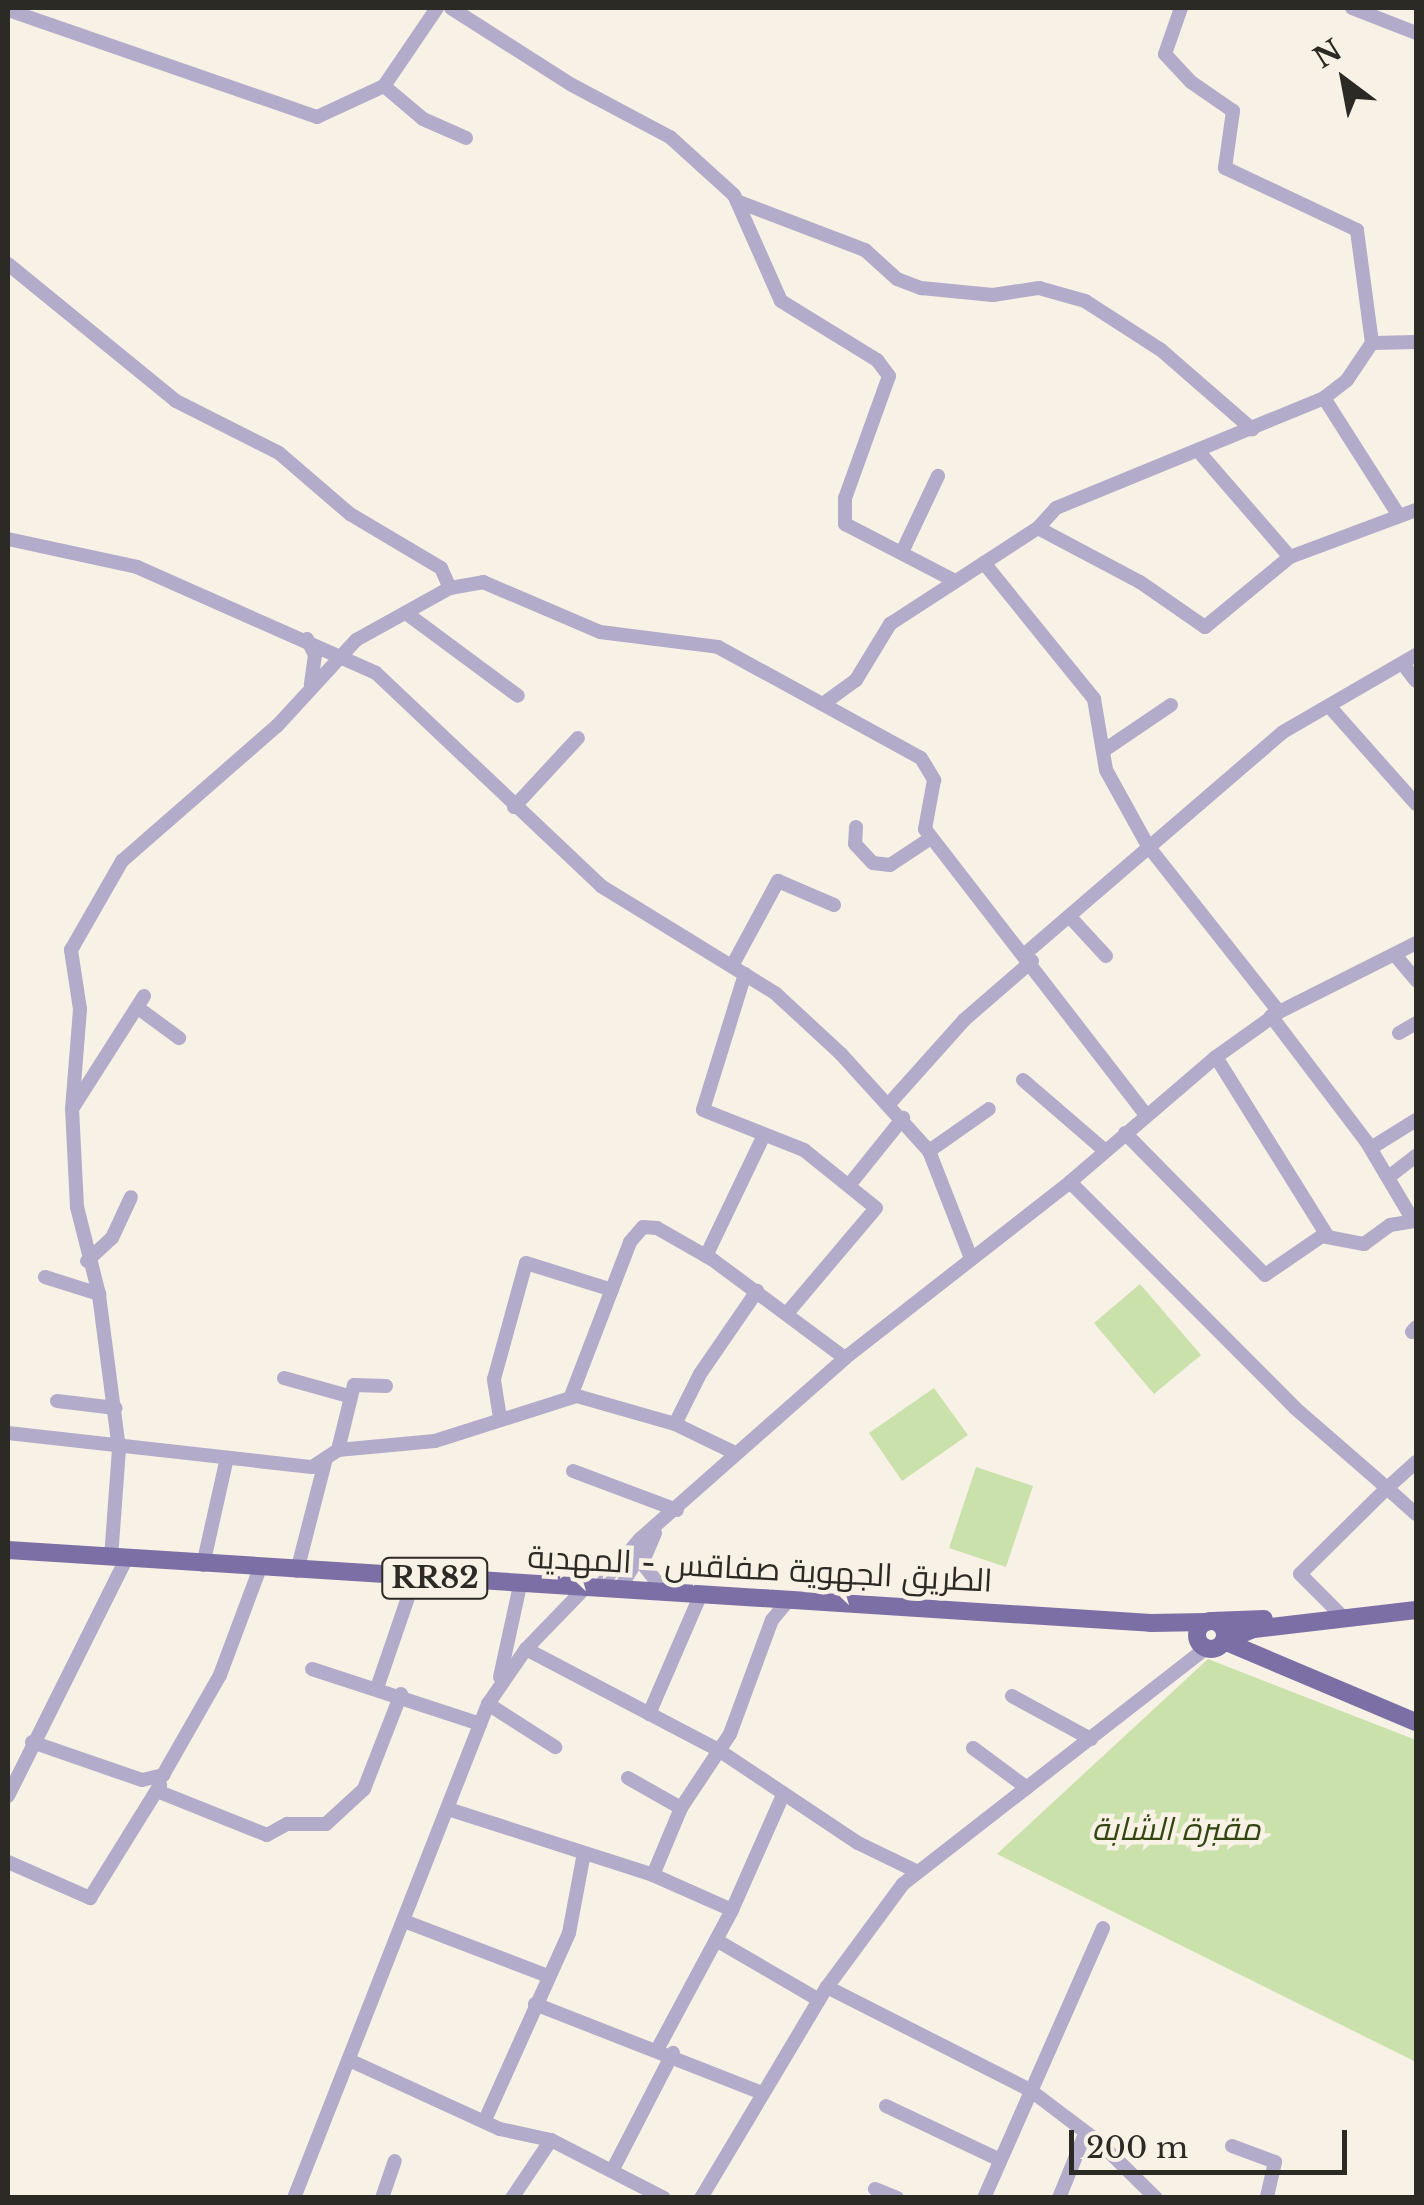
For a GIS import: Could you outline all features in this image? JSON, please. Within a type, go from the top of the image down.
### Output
[{"type":"main road","name":"الطريق الجهوية صفاقس - المهدية","points":[[8,1550],[1150,1624],[1274,1622],[1416,1610]]},
{"type":"main road","points":[[1210,1621],[1224,1628],[1213,1646]]},
{"type":"main road","name":"الطريق الجهوية صفاقس - المهدية","points":[[1150,1624],[1213,1646],[1274,1622]]},
{"type":"main road","points":[[1274,1622],[1287,1664]]},
{"type":"main road","points":[[1213,1646],[1287,1664],[1304,1676]]},
{"type":"main road","points":[[1213,1646],[1304,1676],[1416,1722]]},
{"type":"street","points":[[8,10],[218,84],[258,92],[305,116],[325,116],[384,86],[436,8]]},
{"type":"street","points":[[451,8],[572,85],[670,137],[739,202],[865,250],[897,279],[920,288],[993,295],[1039,288],[1085,301],[1162,350],[1252,429]]},
{"type":"street","points":[[827,701],[856,680],[890,624],[1038,528],[1068,501],[1199,452],[1324,398],[1347,380],[1372,344],[1357,230],[1223,166],[1233,112],[1191,82],[1165,54],[1181,8]]},
{"type":"street","points":[[1352,8],[1416,33]]},
{"type":"street","points":[[384,86],[423,119],[466,138]]},
{"type":"street","points":[[739,202],[756,256],[781,301],[886,370],[889,382],[843,513],[851,528],[903,550],[956,581]]},
{"type":"street","points":[[8,264],[176,401],[279,453],[350,514],[441,568],[450,588]]},
{"type":"street","points":[[1372,344],[1416,342]]},
{"type":"street","points":[[1324,398],[1398,514]]},
{"type":"street","points":[[1199,452],[1290,557]]},
{"type":"street","points":[[903,550],[938,476]]},
{"type":"street","points":[[1038,528],[1140,582],[1204,627],[1290,557],[1416,510]]},
{"type":"street","points":[[8,539],[116,560],[307,638],[376,674],[601,886],[793,1008],[903,1118],[929,1151],[970,1258]]},
{"type":"street","points":[[984,563],[1094,700],[1106,770],[1148,846],[1371,1148],[1415,1220],[1390,1225],[1364,1244],[1327,1235],[1216,1056]]},
{"type":"street","points":[[8,1796],[118,1559],[116,1408],[99,1294],[87,1260],[72,1109],[80,1009],[70,956],[109,875],[342,656],[406,613],[450,588],[483,582],[600,632],[706,644],[827,701],[929,766],[934,780],[924,822],[931,838],[1029,957],[1146,1115]]},
{"type":"street","points":[[406,613],[518,696]]},
{"type":"street","points":[[307,638],[314,655],[309,690]]},
{"type":"street","points":[[889,1104],[964,1020],[1148,846],[1282,732],[1416,655]]},
{"type":"street","points":[[1402,664],[1416,681]]},
{"type":"street","points":[[1103,751],[1171,705]]},
{"type":"street","points":[[1329,706],[1416,804]]},
{"type":"street","points":[[514,807],[578,738]]},
{"type":"street","points":[[856,826],[855,844],[873,863],[890,865],[931,838]]},
{"type":"street","points":[[788,1312],[874,1215],[874,1204],[804,1150],[703,1110],[738,970],[777,882],[834,905]]},
{"type":"street","points":[[1070,917],[1106,956]]},
{"type":"street","points":[[295,2197],[480,1724],[492,1698],[526,1649],[734,1453],[845,1358],[1070,1182],[1216,1056],[1275,1014],[1416,942]]},
{"type":"street","points":[[1396,955],[1416,980]]},
{"type":"street","points":[[72,1109],[121,1022],[141,1002],[180,1038]]},
{"type":"street","points":[[1399,1033],[1416,1023]]},
{"type":"street","points":[[1022,1080],[1104,1150]]},
{"type":"street","points":[[929,1151],[988,1109]]},
{"type":"street","points":[[850,1184],[903,1118]]},
{"type":"street","points":[[1371,1148],[1416,1120]]},
{"type":"street","points":[[706,1256],[764,1134]]},
{"type":"street","points":[[1125,1134],[1261,1273],[1274,1273],[1327,1235]]},
{"type":"street","points":[[1390,1176],[1416,1156]]},
{"type":"street","points":[[1070,1182],[1295,1408],[1416,1514]]},
{"type":"street","points":[[87,1260],[112,1238],[131,1197]]},
{"type":"street","points":[[570,1396],[612,1290],[643,1227],[706,1256],[788,1312],[845,1358]]},
{"type":"street","points":[[500,1418],[494,1378],[526,1262],[612,1290]]},
{"type":"street","points":[[45,1277],[99,1294]]},
{"type":"street","points":[[675,1424],[700,1374],[757,1292]]},
{"type":"street","points":[[284,1378],[348,1396]]},
{"type":"street","points":[[297,1570],[348,1396],[360,1381],[386,1386]]},
{"type":"street","points":[[8,1433],[119,1449],[312,1468],[332,1454],[435,1441],[570,1396],[675,1424],[734,1453]]},
{"type":"street","points":[[57,1402],[116,1408]]},
{"type":"street","points":[[203,1565],[227,1458]]},
{"type":"street","points":[[1344,1618],[1300,1574],[1416,1462]]},
{"type":"street","points":[[573,1471],[677,1510]]},
{"type":"street","points":[[619,1590],[662,1524]]},
{"type":"street","points":[[650,1540],[642,1563],[665,1592]]},
{"type":"street","points":[[8,1862],[90,1898],[157,1790],[220,1674],[260,1568]]},
{"type":"street","points":[[378,1685],[415,1576]]},
{"type":"street","points":[[492,1698],[520,1585]]},
{"type":"street","points":[[649,1714],[702,1594]]},
{"type":"street","points":[[653,1875],[681,1808],[720,1751],[772,1620],[788,1601]]},
{"type":"street","points":[[701,2198],[823,1993],[882,1906],[916,1871],[1213,1646]]},
{"type":"street","points":[[526,1649],[720,1751],[783,1795],[916,1871]]},
{"type":"street","points":[[312,1669],[378,1685],[480,1724]]},
{"type":"street","points":[[157,1790],[267,1835],[287,1824],[326,1824],[364,1790],[401,1694]]},
{"type":"street","points":[[1012,1696],[1091,1739]]},
{"type":"street","points":[[492,1698],[556,1747]]},
{"type":"street","points":[[32,1742],[142,1780],[169,1767]]},
{"type":"street","points":[[973,1748],[1027,1788]]},
{"type":"street","points":[[628,1778],[681,1808]]},
{"type":"street","points":[[612,2172],[783,1795]]},
{"type":"street","points":[[448,1809],[653,1875],[732,1910]]},
{"type":"street","points":[[485,2120],[570,1928],[584,1853]]},
{"type":"street","points":[[404,1921],[548,1976]]},
{"type":"street","points":[[984,2198],[1104,1928]]},
{"type":"street","points":[[716,1940],[1030,2090],[1156,2198]]},
{"type":"street","points":[[535,2004],[762,2093]]},
{"type":"street","points":[[350,2060],[485,2120],[551,2140],[664,2198]]},
{"type":"street","points":[[886,2106],[1000,2160]]},
{"type":"street","points":[[1059,2198],[1085,2134]]},
{"type":"street","points":[[512,2198],[551,2140]]},
{"type":"street","points":[[1232,2146],[1276,2162],[1267,2198]]},
{"type":"street","points":[[382,2198],[394,2162]]},
{"type":"street","points":[[875,2188],[897,2198]]},
{"type":"green space","points":[[1140,1284],[1201,1355],[1154,1394],[1094,1323]]},
{"type":"green space","points":[[934,1388],[968,1435],[902,1481],[869,1433]]},
{"type":"green space","points":[[976,1467],[1033,1486],[1006,1567],[949,1548]]},
{"type":"green space","name":"مقبرة الشابة","points":[[1208,1659],[1416,1740],[1416,2062],[997,1854]]}]
